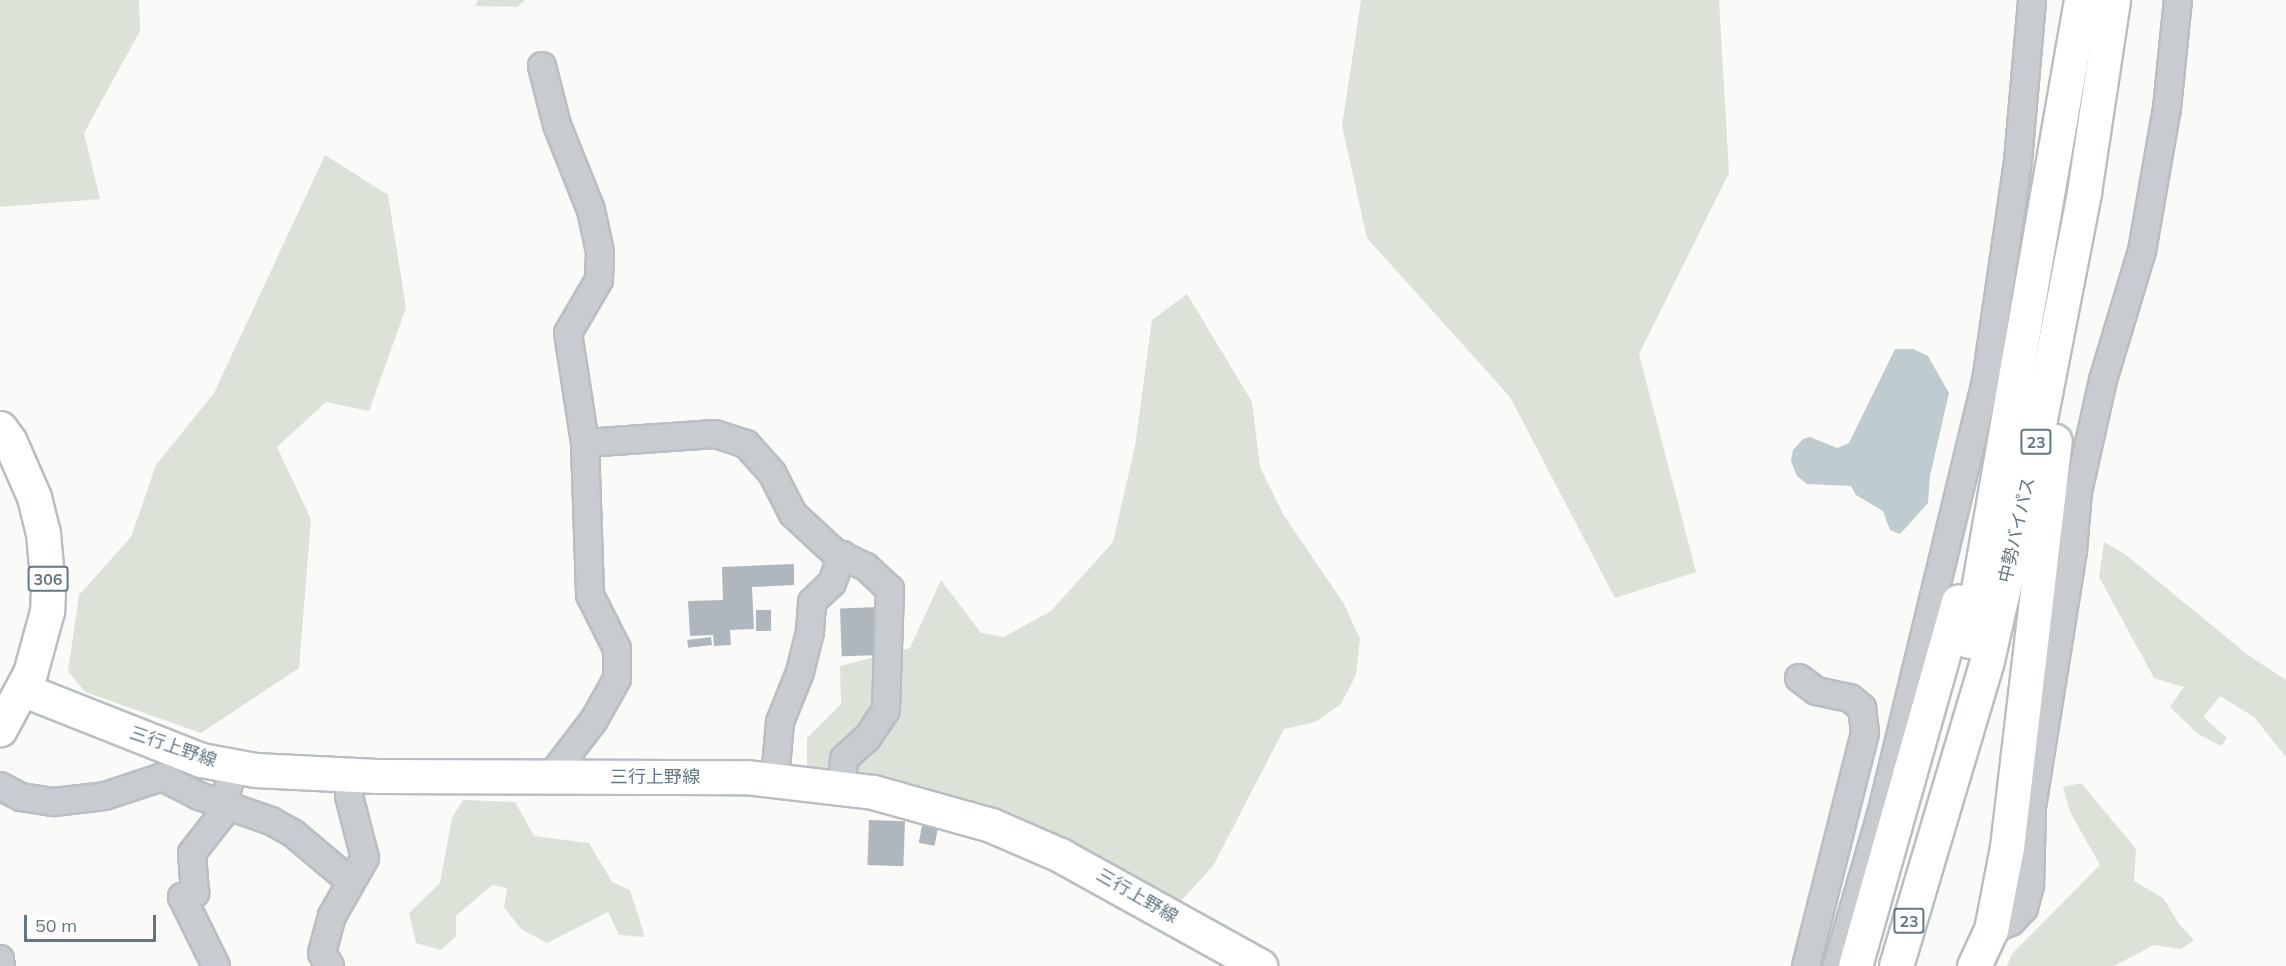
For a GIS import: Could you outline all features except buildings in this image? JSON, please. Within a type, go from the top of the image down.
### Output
[{"type":"main road","name":"中勢バイパス","points":[[1923,875],[1977,600],[2013,379],[2081,0]]},
{"type":"main road","name":"中勢バイパス","points":[[1896,966],[1987,660],[2027,486],[2084,192],[2113,0]]},
{"type":"main road","points":[[1974,966],[1991,930],[2007,847],[2037,615],[2084,192]]},
{"type":"main road","points":[[1855,966],[1960,594],[2013,379]]},
{"type":"main road","name":"306","points":[[0,428],[10,442],[34,497],[47,560],[47,611],[24,690],[0,729]]},
{"type":"main road","name":"三行上野線","points":[[24,690],[176,751],[233,767],[349,774],[775,779],[842,786],[949,812],[1028,840],[1087,867],[1260,966]]},
{"type":"street","points":[[1837,966],[1881,815],[1986,381],[2018,162],[2032,0]]},
{"type":"street","points":[[1991,930],[2011,922],[2024,908],[2030,885],[2032,807],[2073,551],[2078,492],[2103,380],[2142,251],[2168,108],[2178,0]]},
{"type":"street","points":[[542,66],[557,125],[591,210],[600,252],[599,280],[568,333],[585,443],[590,595],[617,649],[616,679],[594,720],[551,776]]},
{"type":"street","points":[[585,443],[715,434],[746,444],[772,473],[793,514],[842,555],[866,567],[890,589],[891,632],[886,711],[867,738],[844,759],[842,786]]},
{"type":"street","points":[[775,779],[780,722],[800,672],[810,632],[812,602],[832,583],[842,555]]},
{"type":"street","points":[[1799,678],[1816,691],[1850,698],[1862,708],[1865,734],[1806,966]]},
{"type":"street","points":[[216,966],[182,897],[195,893],[192,853],[212,831],[225,807],[233,767]]},
{"type":"street","points":[[0,786],[21,797],[54,802],[105,796],[164,769],[225,807],[271,822],[294,834],[350,881]]},
{"type":"street","points":[[330,966],[322,953],[332,916],[365,858],[349,796],[349,774]]},
{"type":"street","points":[[0,959],[1,966]]},
{"type":"shaded area","points":[[0,0],[139,0],[140,31],[84,133],[100,199],[0,207]]},
{"type":"shaded area","points":[[478,0],[525,0],[517,7],[475,6]]},
{"type":"shaded area","points":[[1361,0],[1719,0],[1729,173],[1639,354],[1696,572],[1615,598],[1510,397],[1367,238],[1342,126]]},
{"type":"shaded area","points":[[325,155],[388,195],[406,308],[369,411],[326,402],[277,447],[311,519],[299,668],[201,733],[85,692],[68,671],[79,595],[131,537],[156,465],[214,393]]},
{"type":"shaded area","points":[[1187,294],[1252,402],[1260,467],[1283,514],[1344,604],[1360,639],[1356,675],[1341,704],[1315,722],[1284,729],[1213,866],[1178,904],[898,784],[807,767],[807,738],[841,704],[840,666],[910,648],[941,580],[981,633],[1004,637],[1051,611],[1113,542],[1135,446],[1152,320]]},
{"type":"shaded area","points":[[1895,349],[1913,349],[1928,356],[1949,393],[1930,476],[1928,503],[1900,534],[1890,530],[1883,511],[1856,495],[1851,486],[1807,484],[1797,476],[1791,461],[1793,450],[1803,439],[1810,437],[1837,448],[1849,443]]},
{"type":"shaded area","points":[[2104,542],[2126,555],[2248,655],[2286,680],[2286,757],[2254,717],[2220,696],[2203,717],[2227,738],[2221,746],[2198,734],[2170,707],[2184,687],[2154,678],[2099,577]]},
{"type":"shaded area","points":[[2081,783],[2136,849],[2134,881],[2163,898],[2179,924],[2194,940],[2181,949],[2154,945],[2114,966],[2007,966],[2012,954],[2100,865],[2070,812],[2063,787]]},
{"type":"shaded area","points":[[463,800],[515,802],[534,836],[589,843],[612,882],[630,890],[645,937],[619,935],[608,912],[547,943],[521,929],[504,907],[507,888],[492,885],[456,916],[456,936],[441,950],[416,943],[409,913],[440,883],[452,818]]}]
